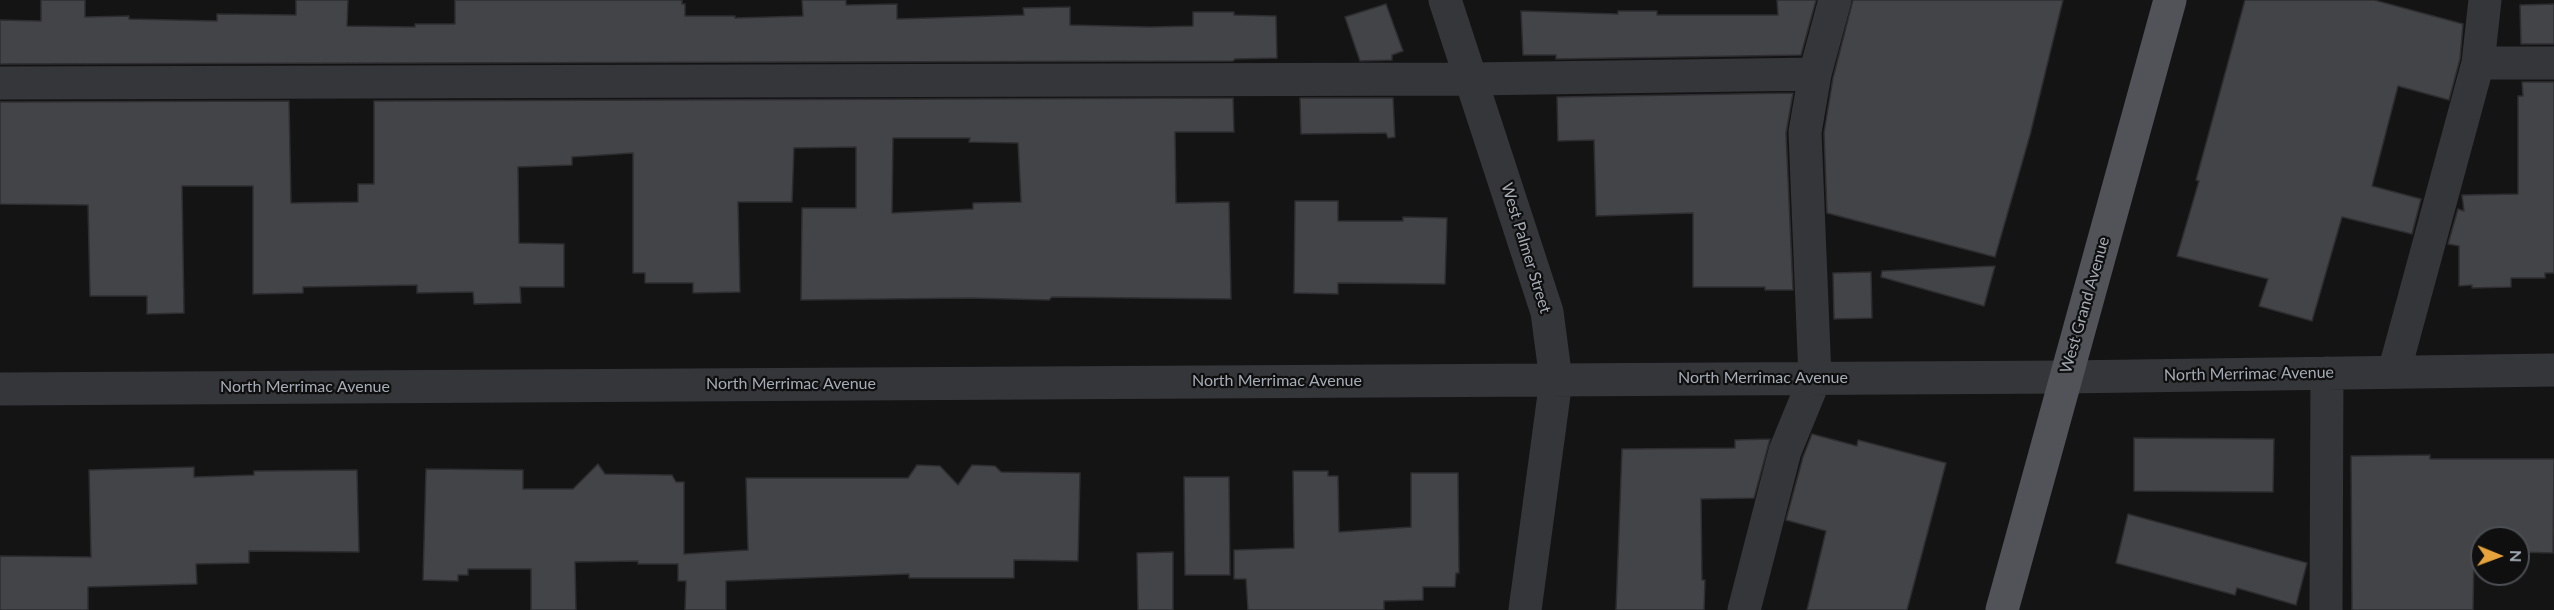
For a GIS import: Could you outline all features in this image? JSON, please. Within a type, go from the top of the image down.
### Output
[{"type":"main road","name":"West Grand Avenue","points":[[2002,610],[2170,0]]},
{"type":"street","name":"West Palmer Street","points":[[1445,0],[1548,312],[1556,380],[1526,610]]},
{"type":"street","points":[[1744,610],[1785,452],[1815,378],[1805,132],[1815,75],[1835,0]]},
{"type":"street","points":[[2394,372],[2478,63],[2486,0]]},
{"type":"street","points":[[2478,63],[2554,63]]},
{"type":"street","points":[[0,83],[1472,79],[1815,75]]},
{"type":"street","name":"North Merrimac Avenue","points":[[0,389],[2065,377],[2554,370]]},
{"type":"street","points":[[2326,373],[2326,610]]},
{"type":"building","points":[[41,0],[85,0],[85,17],[129,16],[129,19],[217,21],[217,14],[296,15],[296,0],[348,0],[347,26],[415,27],[415,24],[455,24],[455,0],[682,0],[682,4],[685,4],[685,16],[735,16],[735,18],[803,16],[802,0],[846,0],[846,5],[897,4],[897,19],[1024,15],[1023,8],[1070,7],[1070,25],[1150,27],[1193,26],[1193,12],[1234,12],[1234,15],[1276,16],[1277,58],[1235,59],[1233,61],[0,64],[0,20],[41,21]]},
{"type":"building","points":[[1777,0],[1816,0],[1801,55],[1556,59],[1556,55],[1523,55],[1521,11],[1618,14],[1618,11],[1657,11],[1657,15],[1778,15]]},
{"type":"building","points":[[1853,0],[2063,0],[2030,135],[1995,257],[1827,213],[1824,133],[1833,78]]},
{"type":"building","points":[[2245,0],[2374,0],[2463,24],[2460,59],[2449,100],[2398,86],[2372,186],[2421,199],[2412,234],[2342,217],[2312,321],[2259,306],[2268,279],[2177,256],[2199,181],[2196,180]]},
{"type":"building","points":[[1386,4],[1403,51],[1392,55],[1392,60],[1360,61],[1345,17]]},
{"type":"building","points":[[2554,4],[2554,44],[2521,44],[2520,5]]},
{"type":"building","points":[[2522,82],[2554,82],[2554,273],[2545,273],[2545,278],[2511,278],[2511,287],[2459,286],[2459,246],[2448,244],[2458,209],[2464,211],[2462,195],[2518,194],[2518,96],[2523,96]]},
{"type":"building","points":[[1793,93],[1786,133],[1793,290],[1765,290],[1765,287],[1693,287],[1693,213],[1596,216],[1594,140],[1558,141],[1557,97]]},
{"type":"building","points":[[1233,98],[1234,132],[1175,132],[1176,203],[1229,202],[1231,299],[1052,297],[1049,300],[970,298],[801,300],[802,208],[856,208],[856,147],[794,148],[792,202],[738,202],[740,292],[693,293],[693,283],[645,283],[645,273],[633,273],[633,153],[572,157],[572,165],[518,167],[519,243],[564,244],[564,287],[520,287],[521,303],[474,304],[473,292],[417,293],[417,285],[303,287],[303,293],[253,294],[253,186],[182,186],[184,313],[147,314],[147,296],[90,296],[88,205],[0,204],[0,102],[289,101],[291,203],[358,202],[358,184],[374,184],[374,101]],"holes":[[[893,138],[970,138],[969,142],[1018,143],[1021,202],[973,203],[973,209],[892,213]]]},
{"type":"building","points":[[1300,98],[1393,98],[1395,137],[1388,138],[1386,133],[1301,134]]},
{"type":"building","points":[[1295,201],[1338,201],[1338,221],[1403,221],[1403,217],[1447,218],[1445,284],[1338,283],[1338,294],[1294,293]]},
{"type":"building","points":[[1995,266],[1984,306],[1881,277],[1882,271]]},
{"type":"building","points":[[1871,272],[1872,318],[1834,319],[1833,273]]},
{"type":"building","points":[[1812,434],[1857,446],[1858,440],[1946,463],[1907,610],[1807,610],[1826,531],[1786,520],[1803,457]]},
{"type":"building","points":[[2134,438],[2274,439],[2273,492],[2134,491]]},
{"type":"building","points":[[1770,439],[1754,498],[1701,499],[1702,580],[1705,580],[1704,610],[1616,610],[1622,449],[1735,448],[1735,440]]},
{"type":"building","points":[[2430,455],[2430,459],[2554,459],[2553,553],[2530,552],[2530,526],[2470,526],[2470,586],[2473,586],[2473,610],[2352,610],[2351,456]]},
{"type":"building","points":[[598,464],[605,474],[672,475],[676,482],[684,482],[684,554],[748,550],[746,478],[908,478],[917,465],[940,466],[958,485],[972,465],[995,466],[1001,472],[1080,473],[1078,561],[1014,560],[1014,578],[909,578],[909,574],[726,581],[726,610],[685,610],[686,581],[678,581],[678,564],[638,564],[638,561],[575,562],[576,610],[531,610],[531,569],[468,569],[468,575],[458,575],[458,581],[423,580],[426,469],[523,470],[523,489],[573,489]]},
{"type":"building","points":[[194,467],[194,477],[254,475],[254,471],[357,470],[359,552],[249,551],[249,563],[196,564],[197,584],[88,587],[88,610],[0,610],[0,556],[91,557],[89,470]]},
{"type":"building","points":[[1293,471],[1328,471],[1328,476],[1338,476],[1339,532],[1411,527],[1411,473],[1458,473],[1459,573],[1456,573],[1455,587],[1423,587],[1423,600],[1384,601],[1384,610],[1248,610],[1246,579],[1234,579],[1234,550],[1294,548]]},
{"type":"building","points":[[1184,477],[1229,477],[1230,575],[1185,575]]},
{"type":"building","points":[[2128,514],[2307,563],[2296,605],[2237,588],[2235,595],[2116,563]]},
{"type":"building","points":[[1173,552],[1173,610],[1138,610],[1137,553]]}]
